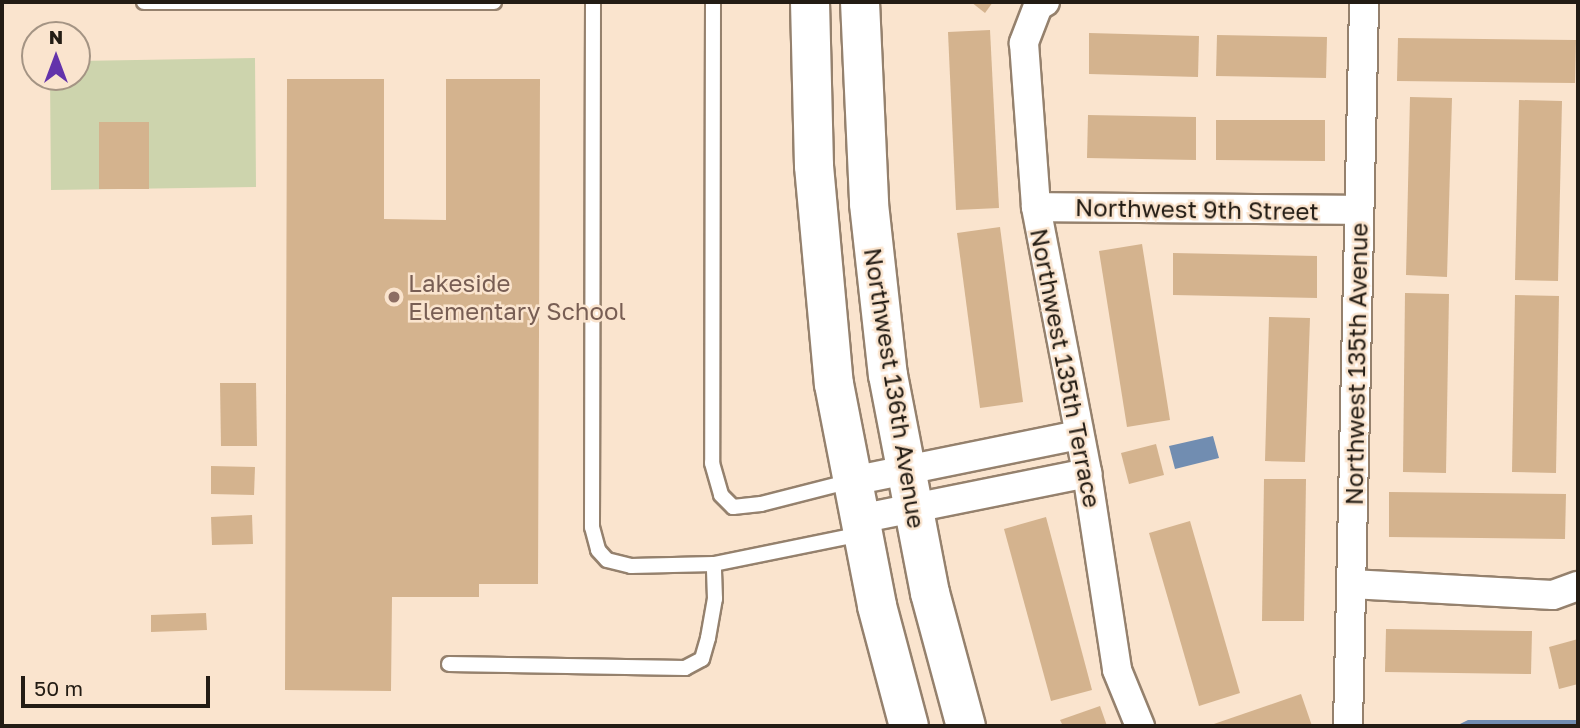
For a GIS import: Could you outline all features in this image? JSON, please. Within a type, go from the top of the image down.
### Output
[{"type":"street","points":[[810,2],[815,179],[834,384],[861,526],[909,726]]},
{"type":"street","name":"Northwest 136th Avenue","points":[[860,2],[876,292],[930,593],[966,726]]},
{"type":"street","name":"Northwest 135th Avenue","points":[[1348,726],[1364,2]]},
{"type":"street","name":"Northwest 135th Terrace","points":[[1041,4],[1024,43],[1035,207],[1087,473],[1117,670],[1140,726]]},
{"type":"street","name":"Northwest 9th Street","points":[[1035,207],[1359,210]]},
{"type":"street","points":[[852,481],[1078,435]]},
{"type":"street","points":[[861,526],[913,509],[1087,473]]},
{"type":"street","points":[[1351,584],[1553,595],[1578,586]]},
{"type":"lane","points":[[144,2],[494,2]]},
{"type":"lane","points":[[593,2],[592,527],[598,550],[607,559],[631,566],[714,564],[861,526]]},
{"type":"lane","points":[[713,2],[712,463],[718,485],[733,507],[761,505],[852,481]]},
{"type":"lane","points":[[449,664],[685,668],[702,659],[708,638],[715,599],[714,564]]},
{"type":"green space","points":[[255,58],[256,187],[51,190],[50,91],[91,91],[91,61]]},
{"type":"water","points":[[1213,436],[1219,458],[1175,469],[1169,446]]},
{"type":"water","points":[[1468,720],[1578,720],[1578,726],[1456,726]]},
{"type":"building","points":[[971,2],[993,2],[985,13]]},
{"type":"building","points":[[990,30],[999,208],[956,210],[948,32]]},
{"type":"building","points":[[1089,33],[1199,36],[1198,77],[1089,74]]},
{"type":"building","points":[[1217,35],[1327,37],[1326,78],[1216,76]]},
{"type":"building","points":[[1398,38],[1576,40],[1575,83],[1397,81]]},
{"type":"building","points":[[287,79],[384,79],[384,219],[446,220],[446,79],[540,79],[538,584],[479,584],[479,597],[392,597],[391,691],[285,690]]},
{"type":"building","points":[[1410,97],[1452,98],[1447,277],[1406,275]]},
{"type":"building","points":[[1519,100],[1562,101],[1558,281],[1515,280]]},
{"type":"building","points":[[1088,115],[1196,117],[1196,160],[1087,158]]},
{"type":"building","points":[[1216,120],[1325,120],[1325,161],[1216,160]]},
{"type":"building","points":[[99,122],[149,122],[149,189],[99,189]]},
{"type":"building","points":[[1000,227],[1023,402],[980,408],[957,233]]},
{"type":"building","points":[[1142,244],[1170,420],[1127,427],[1099,251]]},
{"type":"building","points":[[1173,253],[1317,256],[1317,298],[1173,295]]},
{"type":"building","points":[[1405,293],[1449,294],[1446,473],[1403,472]]},
{"type":"building","points":[[1515,295],[1559,296],[1556,473],[1512,472]]},
{"type":"building","points":[[1269,317],[1310,318],[1305,462],[1265,461]]},
{"type":"building","points":[[220,383],[256,383],[257,446],[221,446]]},
{"type":"building","points":[[1156,444],[1164,475],[1129,484],[1121,453]]},
{"type":"building","points":[[211,466],[255,467],[254,495],[211,494]]},
{"type":"building","points":[[1264,479],[1306,479],[1304,621],[1262,621]]},
{"type":"building","points":[[1389,492],[1566,494],[1565,539],[1389,537]]},
{"type":"building","points":[[252,515],[253,544],[212,545],[211,517]]},
{"type":"building","points":[[1046,517],[1092,690],[1051,701],[1004,529]]},
{"type":"building","points":[[1190,521],[1240,693],[1199,706],[1149,533]]},
{"type":"building","points":[[206,613],[207,630],[151,632],[151,615]]},
{"type":"building","points":[[1386,629],[1532,631],[1531,674],[1385,672]]},
{"type":"building","points":[[1578,639],[1578,684],[1559,689],[1549,647]]},
{"type":"building","points":[[1301,694],[1312,726],[1208,726]]},
{"type":"building","points":[[1100,706],[1107,726],[1063,726],[1060,720]]},
{"type":"place","name":"Lakeside Elementary School","points":[[394,297]]}]
